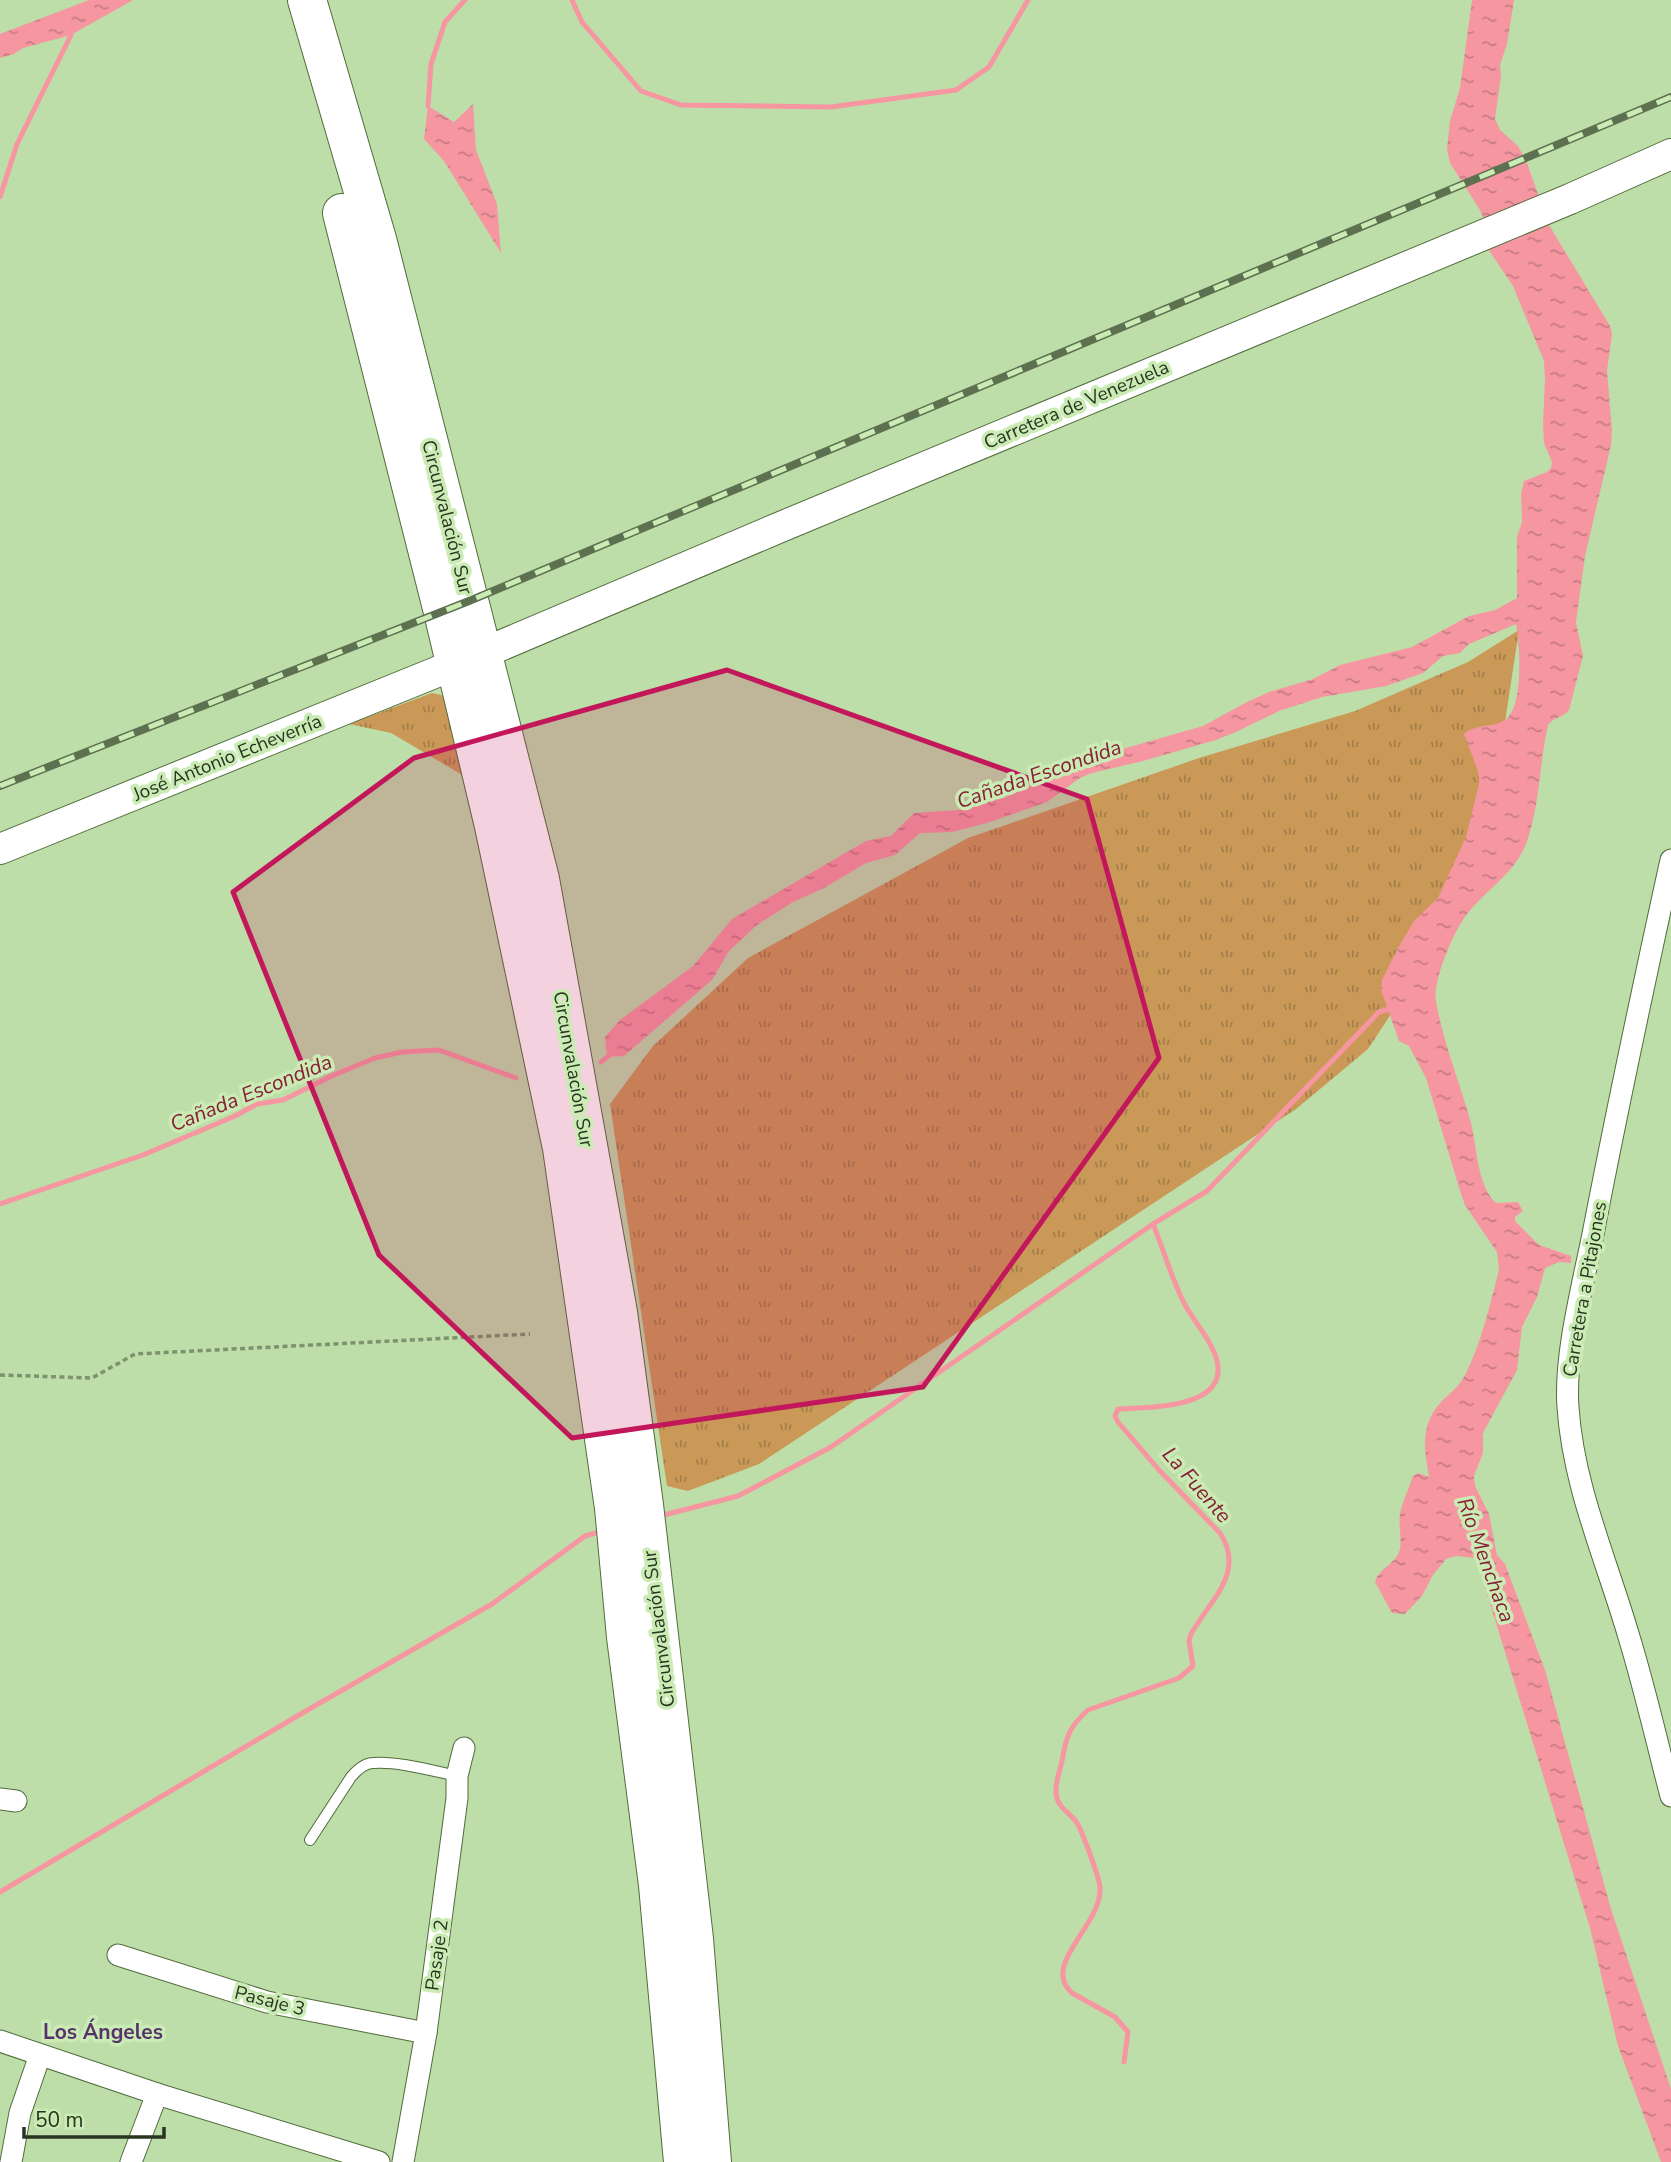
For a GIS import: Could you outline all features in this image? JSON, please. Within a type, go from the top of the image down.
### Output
[{"type":"highway","name":"Circunvalación Sur","points":[[280,0],[348,234],[443,612],[468,659]]},
{"type":"highway","name":"Circunvalación Sur","points":[[307,0],[377,239],[468,659],[494,826],[562,1148],[631,1522],[694,1940],[712,2162]]},
{"type":"highway","name":"Circunvalación Sur","points":[[631,1522],[626,1637],[658,1885],[683,2162]]},
{"type":"main road","name":"Carretera de Venezuela","points":[[468,659],[1570,199],[1671,154]]},
{"type":"main road","name":"José Antonio Echeverría","points":[[0,849],[468,659]]},
{"type":"street","name":"Carretera a Pitajones","points":[[1671,860],[1629,1051],[1584,1277],[1569,1367],[1567,1403],[1572,1442],[1586,1503],[1629,1636],[1671,1796]]},
{"type":"street","name":"Pasaje 2","points":[[402,2162],[426,2034],[457,1798],[457,1776],[464,1748]]},
{"type":"street","name":"Pasaje 3","points":[[118,1955],[267,2002],[426,2034]]},
{"type":"street","points":[[0,2041],[157,2094],[379,2162]]},
{"type":"street","points":[[11,2162],[20,2113],[40,2054]]},
{"type":"street","points":[[131,2162],[157,2094]]},
{"type":"lane","points":[[310,1840],[358,1768],[372,1762],[424,1768],[457,1776]]},
{"type":"path","points":[[0,1375],[92,1377],[135,1354],[530,1334]]},
{"type":"highlighted area","points":[[727,670],[1087,799],[1159,1058],[923,1387],[572,1438],[379,1255],[233,892],[414,758]]},
{"type":"green space","points":[[1519,630],[1505,722],[1460,864],[1395,1008],[1368,1049],[1296,1109],[759,1464],[688,1491],[667,1486],[610,1104],[653,1046],[748,958],[968,838],[1199,758],[1355,711],[1468,662]]},
{"type":"green space","points":[[432,693],[450,697],[477,788],[459,773],[391,733],[349,724]]},
{"type":"water","points":[[89,0],[133,0],[71,35],[23,48],[0,58],[0,34]]},
{"type":"water","name":"Río Menchaca","points":[[1472,0],[1514,0],[1507,44],[1500,65],[1495,119],[1500,130],[1518,146],[1527,163],[1549,225],[1610,326],[1612,334],[1607,371],[1611,445],[1585,556],[1576,622],[1583,656],[1569,710],[1548,725],[1531,830],[1521,855],[1463,920],[1451,942],[1437,981],[1436,1001],[1443,1032],[1471,1123],[1485,1186],[1496,1203],[1518,1202],[1523,1211],[1515,1217],[1515,1221],[1539,1245],[1571,1256],[1571,1263],[1559,1262],[1545,1268],[1537,1297],[1522,1327],[1517,1370],[1483,1433],[1483,1453],[1474,1476],[1475,1486],[1489,1514],[1497,1555],[1505,1564],[1545,1670],[1611,1909],[1671,2089],[1671,2162],[1661,2162],[1618,2046],[1590,1928],[1476,1558],[1456,1556],[1446,1559],[1433,1575],[1422,1596],[1405,1614],[1392,1613],[1375,1582],[1399,1552],[1400,1513],[1413,1476],[1418,1473],[1429,1477],[1425,1437],[1430,1418],[1461,1382],[1472,1361],[1499,1270],[1497,1252],[1465,1205],[1426,1078],[1409,1046],[1399,1041],[1381,990],[1382,980],[1414,921],[1438,898],[1466,837],[1479,784],[1478,771],[1464,734],[1505,720],[1511,713],[1519,675],[1516,624],[1469,644],[1460,653],[1443,656],[1423,673],[1386,686],[1322,697],[1279,711],[1216,740],[1092,773],[1080,778],[1047,802],[987,823],[952,832],[920,833],[895,855],[866,863],[824,888],[793,902],[757,925],[729,951],[712,980],[624,1056],[607,1057],[605,1037],[620,1020],[693,966],[732,919],[866,841],[891,836],[914,813],[958,810],[1004,798],[1091,758],[1203,726],[1269,692],[1313,679],[1340,665],[1412,647],[1469,616],[1495,610],[1517,598],[1517,537],[1522,522],[1521,494],[1524,481],[1547,472],[1552,462],[1544,443],[1544,361],[1513,286],[1488,249],[1480,210],[1450,163],[1447,149],[1450,121],[1460,88]]},
{"type":"water","points":[[473,104],[476,150],[497,204],[501,253],[444,161],[424,139],[428,106],[454,122]]},
{"type":"waterway","points":[[428,106],[431,64],[445,22],[465,0]]},
{"type":"waterway","points":[[572,0],[582,22],[641,91],[681,105],[831,107],[956,90],[989,67],[1028,0]]},
{"type":"waterway","points":[[0,197],[17,144],[71,35]]},
{"type":"waterway","points":[[660,1516],[738,1496],[831,1447],[1153,1224],[1207,1191],[1379,1012],[1393,1008]]},
{"type":"waterway","name":"Cañada Escondida","points":[[0,1204],[143,1155],[257,1104],[283,1100],[375,1058],[402,1052],[439,1050],[516,1078]]},
{"type":"waterway","name":"Cañada Escondida","points":[[601,1062],[612,1053]]},
{"type":"waterway","name":"La Fuente","points":[[1124,2062],[1128,2032],[1115,2017],[1072,1993],[1064,1982],[1063,1970],[1067,1957],[1092,1916],[1100,1888],[1079,1828],[1057,1798],[1057,1781],[1069,1733],[1088,1710],[1179,1678],[1193,1666],[1189,1641],[1191,1634],[1222,1586],[1229,1561],[1227,1547],[1220,1533],[1159,1470],[1115,1416],[1118,1409],[1169,1405],[1203,1395],[1214,1385],[1218,1371],[1214,1352],[1180,1295],[1153,1224]]},
{"type":"waterway","points":[[0,1892],[492,1604],[585,1536],[603,1531]]},
{"type":"railway","points":[[0,786],[469,601],[1671,97]]},
{"type":"district","name":"Los Ángeles","points":[[103,2032]]}]
